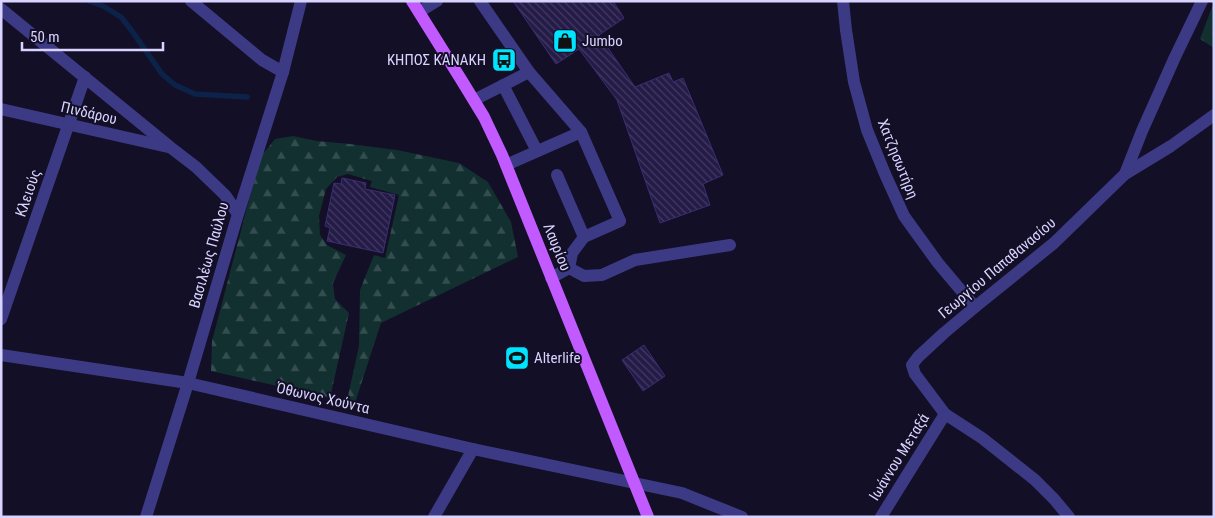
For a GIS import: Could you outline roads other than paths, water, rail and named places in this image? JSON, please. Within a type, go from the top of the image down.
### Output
[{"type":"main road","name":"Λαυρίου","points":[[412,1],[484,117],[506,165],[648,517]]},
{"type":"street","points":[[191,1],[262,60],[283,72]]},
{"type":"street","name":"Βασιλέως Παύλου","points":[[146,517],[283,72],[301,1]]},
{"type":"street","points":[[419,12],[437,1]]},
{"type":"street","points":[[480,1],[529,72],[581,132],[620,221],[584,237],[572,253],[569,268],[552,278]]},
{"type":"street","name":"Χατζησωτήρη","points":[[843,1],[854,82],[868,130],[885,174],[904,216],[938,263],[975,307]]},
{"type":"street","name":"Γεωργίου Παπαθανασίου","points":[[1069,517],[1035,480],[982,438],[945,414],[915,374],[912,365],[918,357],[975,307],[1054,243],[1125,174],[1142,131],[1202,1]]},
{"type":"street","points":[[1,9],[196,167],[225,194],[238,214]]},
{"type":"street","points":[[474,100],[529,72]]},
{"type":"street","name":"Κλειούς","points":[[1,319],[84,77]]},
{"type":"street","points":[[503,85],[537,151]]},
{"type":"street","name":"Πινδάρου","points":[[1,109],[170,147]]},
{"type":"street","points":[[1125,174],[1171,146],[1214,115]]},
{"type":"street","points":[[506,165],[581,132]]},
{"type":"street","points":[[557,175],[584,237]]},
{"type":"street","points":[[569,268],[584,276],[602,275],[636,260],[730,245]]},
{"type":"street","name":"Όθωνος Χούντα","points":[[1,354],[188,383],[473,449],[635,484],[682,492],[742,517]]},
{"type":"street","name":"Ιωάννου Μεταξά","points":[[881,517],[945,414]]},
{"type":"street","points":[[434,517],[473,449]]},
{"type":"waterway","points":[[89,1],[103,6],[121,17],[162,74],[175,85],[195,94],[247,97]]},
{"type":"place","name":"Jumbo","points":[[565,41]]},
{"type":"place","name":"ΚΗΠΟΣ ΚΑΝΑΚΗ","points":[[504,60]]},
{"type":"place","name":"Alterlife","points":[[517,358]]}]
